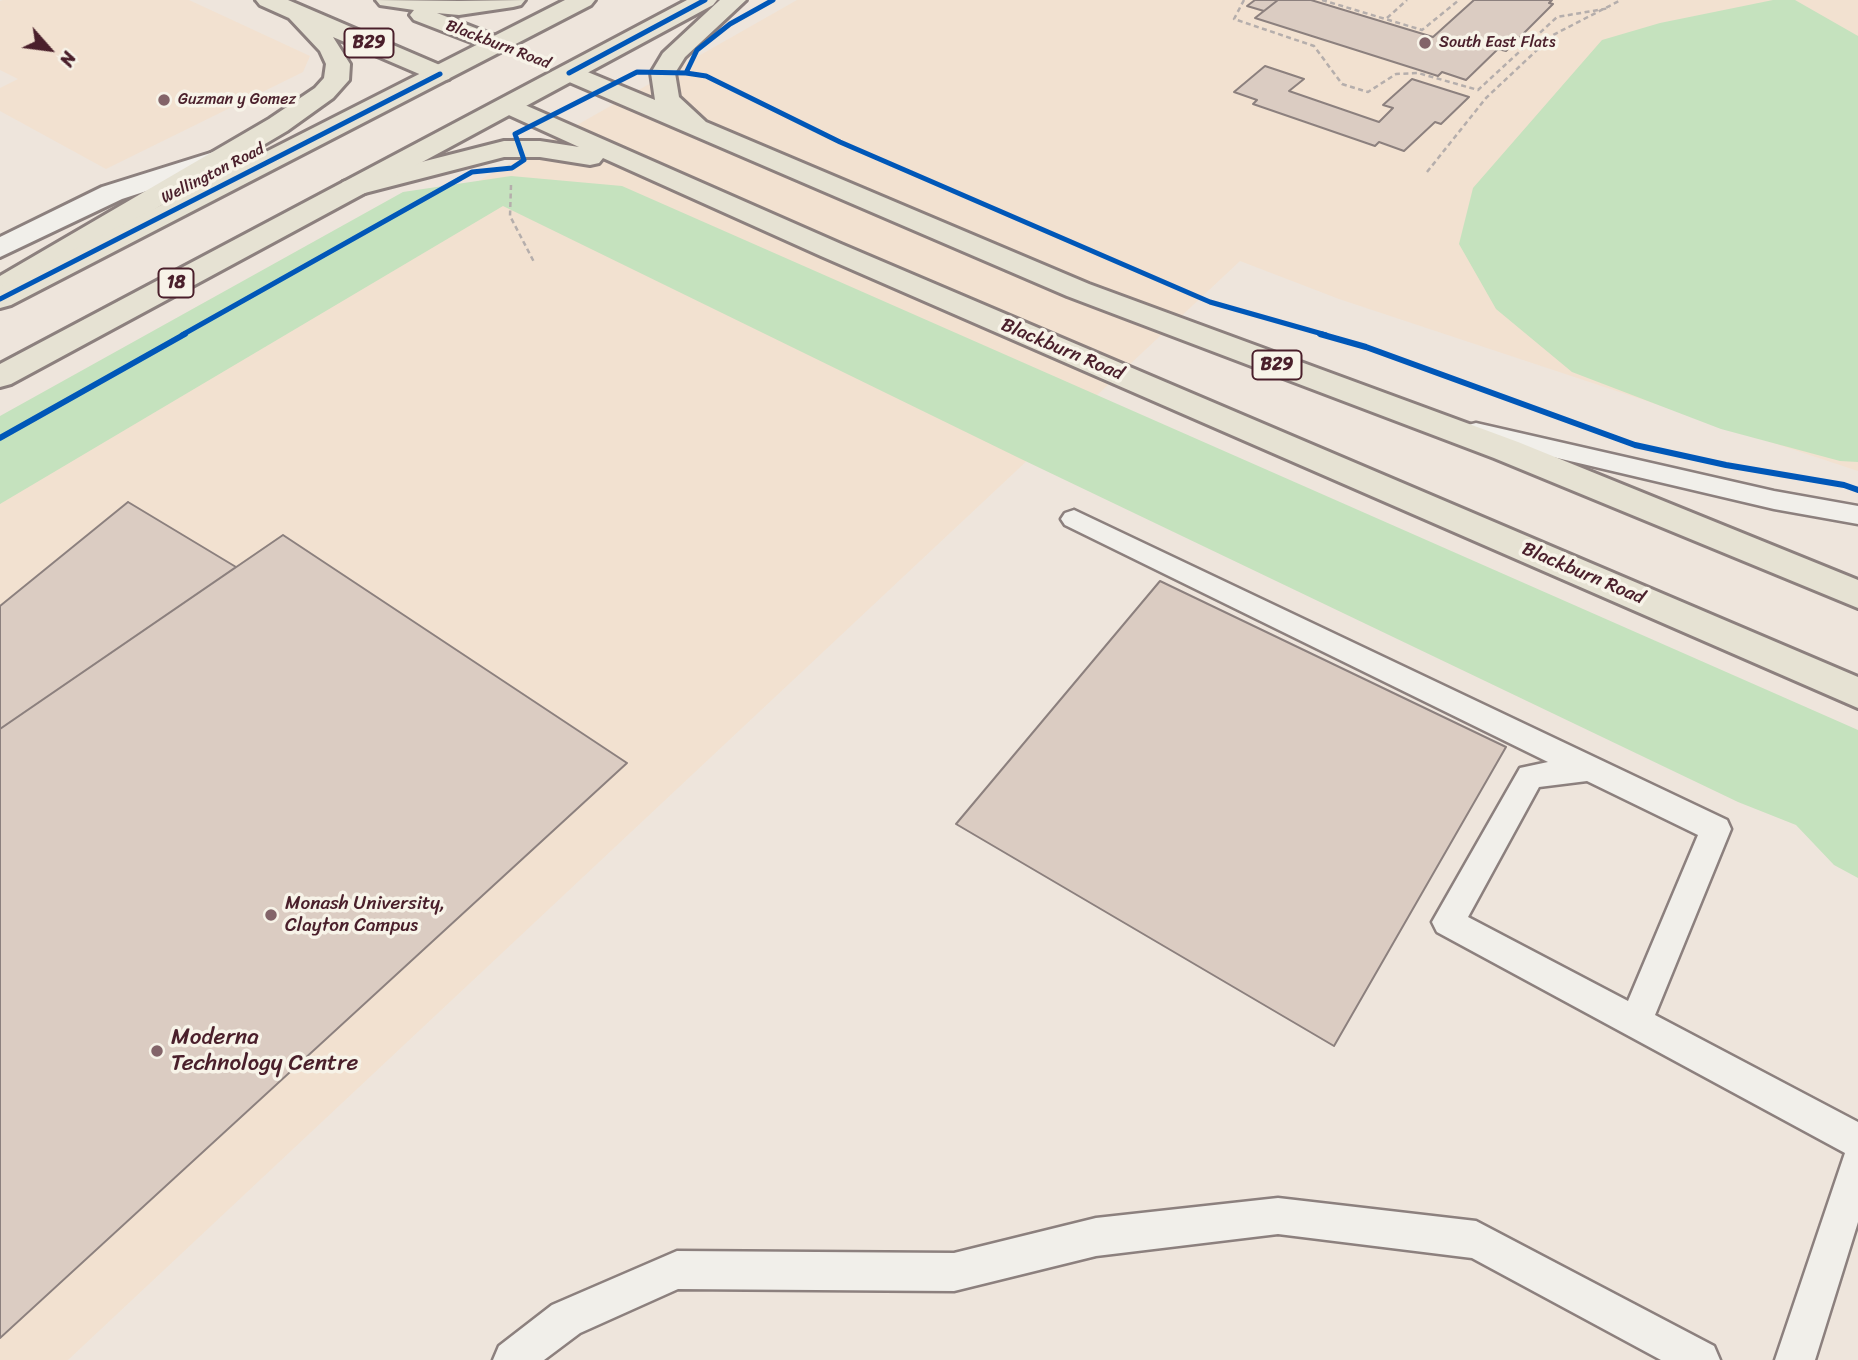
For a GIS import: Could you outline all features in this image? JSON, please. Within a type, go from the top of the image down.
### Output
[{"type":"main road","name":"Blackburn Road","points":[[268,0],[916,287],[1858,693]]},
{"type":"main road","name":"Blackburn Road","points":[[386,0],[522,54]]},
{"type":"main road","points":[[386,0],[459,8],[513,0]]},
{"type":"main road","name":"Wellington Road","points":[[0,377],[353,188],[474,90],[497,45],[583,0]]},
{"type":"main road","name":"Wellington Road","points":[[0,299],[357,116],[474,90],[569,73],[705,0]]},
{"type":"main road","points":[[700,128],[667,99],[663,73],[675,53],[734,0]]},
{"type":"main road","points":[[0,288],[300,111],[336,80],[338,64],[335,57],[297,12]]},
{"type":"main road","name":"Blackburn Road","points":[[545,64],[700,128],[964,244],[1078,290],[1429,421],[1858,595]]},
{"type":"main road","points":[[220,158],[357,116]]},
{"type":"main road","points":[[353,188],[477,154],[516,158],[554,150],[644,167]]},
{"type":"street","points":[[0,248],[113,193],[220,158]]},
{"type":"lane","points":[[1429,421],[1774,500],[1858,514]]},
{"type":"lane","points":[[1074,519],[1716,829],[1636,1021]]},
{"type":"lane","points":[[1590,769],[1530,776],[1448,922],[1858,1142]]},
{"type":"lane","points":[[1795,1360],[1858,1165]]},
{"type":"lane","points":[[513,1360],[566,1320],[677,1270],[954,1272],[1096,1237],[1278,1216],[1476,1240],[1700,1360]]},
{"type":"path","points":[[1244,0],[1234,19],[1314,46],[1342,85],[1368,92],[1396,74],[1418,73],[1478,90],[1557,17],[1609,8]]},
{"type":"path","points":[[1322,0],[1422,30],[1459,0]]},
{"type":"path","points":[[1386,19],[1407,0]]},
{"type":"path","points":[[1427,172],[1486,98],[1553,35],[1620,0]]},
{"type":"path","points":[[516,158],[510,216],[534,262]]},
{"type":"shaded area","points":[[189,0],[310,56],[303,72],[106,169],[0,111],[0,88],[18,79],[0,70],[0,1]]},
{"type":"shaded area","name":"Monash University, Clayton Campus","points":[[797,0],[1858,0],[1858,471],[1339,299],[1240,261],[68,1360],[0,1360],[0,453]]},
{"type":"green space","points":[[1773,0],[1795,0],[1858,36],[1858,462],[1840,461],[1721,429],[1572,372],[1496,309],[1459,244],[1473,188],[1602,40],[1660,23]]},
{"type":"green space","points":[[511,176],[622,186],[1858,730],[1858,878],[1834,865],[1796,825],[1738,802],[1019,458],[503,206],[0,504],[0,416],[403,192]]},
{"type":"building","points":[[1255,0],[1278,0],[1264,11],[1247,6]]},
{"type":"building","name":"South East Flats","points":[[1278,0],[1311,0],[1433,37],[1474,0],[1552,0],[1549,3],[1553,4],[1506,51],[1498,49],[1466,80],[1442,72],[1438,76],[1255,18]]},
{"type":"building","name":"South East Flats","points":[[1265,66],[1304,79],[1289,91],[1379,122],[1393,108],[1383,105],[1412,79],[1469,97],[1441,124],[1435,122],[1404,151],[1379,142],[1375,146],[1253,104],[1257,100],[1234,92]]},
{"type":"building","points":[[128,502],[236,567],[0,729],[0,606]]},
{"type":"building","name":"Moderna Technology Centre","points":[[283,535],[627,763],[0,1338],[0,729]]},
{"type":"building","points":[[1160,581],[1506,747],[1334,1046],[956,824]]},
{"type":"cycle path","points":[[569,73],[705,0]]},
{"type":"cycle path","points":[[0,438],[472,172],[512,168],[524,160],[515,134],[637,72],[686,73],[697,50],[730,24],[773,0]]},
{"type":"cycle path","points":[[686,73],[706,76],[840,142],[1210,302],[1366,347],[1635,445],[1726,465],[1844,485],[1858,490]]},
{"type":"cycle path","points":[[0,299],[440,74]]},
{"type":"place","name":"South East Flats","points":[[1425,43]]},
{"type":"place","name":"Guzman y Gomez","points":[[164,100]]},
{"type":"place","name":"Monash University, Clayton Campus","points":[[271,915]]},
{"type":"place","name":"Moderna Technology Centre","points":[[157,1051]]}]
